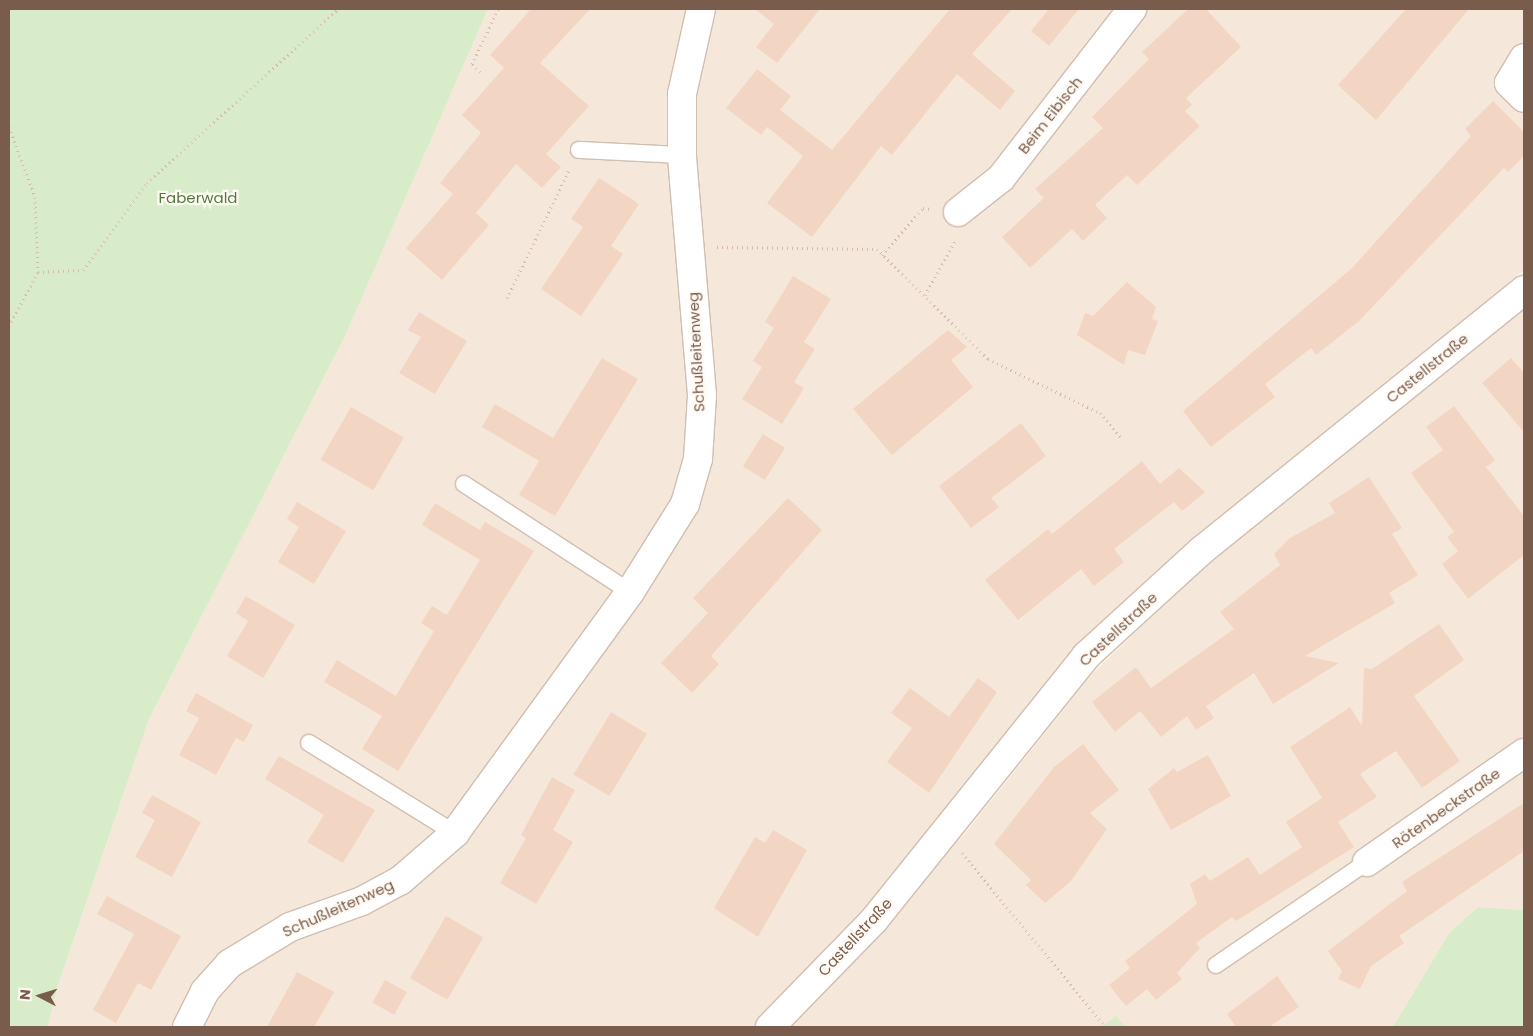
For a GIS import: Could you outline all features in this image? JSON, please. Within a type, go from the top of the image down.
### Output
[{"type":"street","name":"Schußleitenweg","points":[[187,1027],[205,991],[229,964],[290,927],[362,901],[401,880],[455,833],[630,592],[685,504],[698,459],[702,395],[682,155],[682,94],[701,9]]},
{"type":"street","name":"Beim Eibisch","points":[[958,212],[1001,178],[1132,9]]},
{"type":"street","points":[[1524,58],[1509,83],[1524,98]]},
{"type":"street","name":"Castellstraße","points":[[770,1027],[874,920],[1086,656],[1202,550],[1524,290]]},
{"type":"street","name":"Rötenbeckstraße","points":[[1367,862],[1524,753]]},
{"type":"lane","points":[[579,150],[682,155]]},
{"type":"lane","points":[[464,484],[630,592]]},
{"type":"lane","points":[[309,743],[455,833]]},
{"type":"lane","points":[[1216,965],[1367,862]]},
{"type":"path","points":[[38,272],[83,270],[146,184],[338,9]]},
{"type":"path","points":[[480,72],[472,64],[498,9]]},
{"type":"path","points":[[9,127],[35,197],[38,272],[9,326]]},
{"type":"path","points":[[507,298],[579,150]]},
{"type":"path","points":[[882,255],[922,208],[958,212],[956,244],[925,295]]},
{"type":"path","points":[[689,246],[877,249],[988,359],[1100,413],[1120,437]]},
{"type":"path","points":[[944,834],[1106,1027]]},
{"type":"shaded area","points":[[488,9],[1524,9],[1524,270],[1175,561],[1065,664],[958,842],[1092,674],[1201,569],[1524,309],[1524,910],[1478,907],[1449,933],[1393,1027],[1126,1027],[1116,1016],[1101,1027],[48,1027],[57,988],[149,719],[346,334]]},
{"type":"green space","name":"Faberwald","points":[[9,9],[488,9],[346,334],[149,719],[57,988],[48,1027],[9,1027]]},
{"type":"green space","points":[[1478,907],[1524,910],[1524,1027],[1393,1027],[1449,933]]},
{"type":"green space","points":[[1116,1016],[1126,1027],[1101,1027]]},
{"type":"building","points":[[531,9],[590,9],[540,63],[589,106],[546,154],[561,167],[542,188],[516,164],[476,213],[489,225],[442,280],[406,248],[453,194],[440,183],[481,133],[462,115],[504,68],[490,55]]},
{"type":"building","points":[[755,9],[820,9],[777,63],[756,47],[774,24]]},
{"type":"building","points":[[950,9],[1012,9],[972,54],[1015,91],[1000,110],[957,74],[892,155],[881,146],[812,237],[767,203],[803,156],[767,127],[761,135],[726,108],[757,69],[791,96],[780,110],[832,150]]},
{"type":"building","points":[[1049,9],[1079,9],[1049,46],[1031,31]]},
{"type":"building","points":[[1188,9],[1206,9],[1241,47],[1186,98],[1192,105],[1185,111],[1200,126],[1137,185],[1127,175],[1095,205],[1107,218],[1083,241],[1072,229],[1030,268],[1002,237],[1044,198],[1035,189],[1103,128],[1092,117],[1149,59],[1142,52]]},
{"type":"building","points":[[1406,9],[1469,9],[1376,120],[1338,85]]},
{"type":"building","points":[[1493,101],[1524,132],[1524,156],[1508,172],[1504,168],[1359,321],[1316,355],[1311,348],[1265,384],[1275,397],[1211,447],[1183,411],[1352,268],[1471,136],[1465,129]]},
{"type":"building","points":[[599,178],[639,204],[611,246],[623,254],[581,316],[541,289],[583,227],[571,219]]},
{"type":"building","points":[[793,276],[831,299],[804,342],[815,349],[794,382],[804,388],[782,424],[742,399],[762,367],[753,361],[774,328],[765,322]]},
{"type":"building","points":[[1127,282],[1156,307],[1152,319],[1158,321],[1145,355],[1128,350],[1124,365],[1077,335],[1085,313],[1093,316]]},
{"type":"building","points":[[419,312],[467,341],[435,394],[399,373],[421,337],[408,330]]},
{"type":"building","points":[[948,330],[967,347],[951,360],[973,387],[892,455],[853,409]]},
{"type":"building","points":[[602,358],[638,379],[555,516],[519,495],[539,461],[482,427],[495,404],[553,438]]},
{"type":"building","points":[[1511,358],[1524,373],[1524,432],[1482,383]]},
{"type":"building","points":[[1454,406],[1495,460],[1486,467],[1524,516],[1524,555],[1468,599],[1442,564],[1458,551],[1447,537],[1454,532],[1411,473],[1443,450],[1426,427]]},
{"type":"building","points":[[351,407],[404,438],[373,490],[320,460]]},
{"type":"building","points":[[1021,423],[1046,456],[991,498],[999,507],[971,528],[939,486]]},
{"type":"building","points":[[763,434],[785,448],[765,480],[743,466]]},
{"type":"building","points":[[1142,461],[1160,484],[1179,468],[1205,492],[1182,511],[1174,502],[1114,549],[1124,562],[1094,586],[1081,569],[1018,620],[985,580],[1048,529],[1052,534]]},
{"type":"building","points":[[1369,477],[1402,528],[1392,534],[1418,575],[1389,593],[1395,603],[1305,656],[1339,663],[1273,704],[1254,673],[1206,706],[1214,718],[1196,730],[1187,716],[1161,737],[1140,711],[1115,732],[1092,702],[1136,667],[1151,688],[1234,629],[1220,612],[1280,565],[1274,554],[1290,538],[1335,513],[1329,503]]},
{"type":"building","points":[[788,498],[822,530],[711,656],[719,664],[692,693],[661,663],[708,613],[693,598]]},
{"type":"building","points":[[297,502],[346,531],[314,584],[278,562],[299,527],[287,519]]},
{"type":"building","points":[[435,503],[480,530],[485,522],[534,551],[398,771],[362,749],[382,716],[324,682],[337,660],[396,696],[434,631],[421,623],[432,606],[447,615],[480,560],[422,525]]},
{"type":"building","points":[[246,596],[295,625],[263,678],[227,656],[248,621],[236,613]]},
{"type":"building","points":[[1439,624],[1464,660],[1414,696],[1460,761],[1422,788],[1396,751],[1360,774],[1377,797],[1338,822],[1354,847],[1236,921],[1232,917],[1196,943],[1200,948],[1177,973],[1182,979],[1156,1000],[1147,989],[1126,1006],[1109,985],[1130,968],[1125,961],[1197,904],[1190,884],[1205,874],[1210,881],[1248,857],[1260,875],[1302,847],[1286,822],[1322,798],[1290,747],[1350,707],[1362,726],[1364,668],[1372,669]]},
{"type":"building","points":[[978,678],[997,692],[929,793],[887,762],[912,728],[891,713],[910,688],[949,717]]},
{"type":"building","points":[[196,693],[253,725],[244,742],[236,738],[216,775],[179,755],[199,718],[186,711]]},
{"type":"building","points":[[611,712],[647,734],[609,796],[573,775]]},
{"type":"building","points":[[1083,744],[1119,790],[1090,813],[1107,829],[1071,881],[1045,903],[1026,885],[1031,880],[994,844],[1054,767]]},
{"type":"building","points":[[1208,755],[1231,796],[1171,830],[1148,789],[1174,768],[1177,772]]},
{"type":"building","points":[[279,756],[375,810],[343,863],[307,842],[324,815],[265,779]]},
{"type":"building","points":[[552,777],[575,790],[553,830],[573,842],[536,904],[500,883],[526,838],[521,835]]},
{"type":"building","points":[[152,795],[201,822],[172,877],[135,857],[155,820],[142,813]]},
{"type":"building","points":[[1524,803],[1524,851],[1399,936],[1404,943],[1371,966],[1360,989],[1338,979],[1342,971],[1328,951],[1407,891],[1402,882]]},
{"type":"building","points":[[773,830],[807,850],[758,937],[714,908],[755,837],[765,843]]},
{"type":"building","points":[[107,896],[181,936],[151,990],[138,983],[116,1023],[93,1010],[134,934],[97,914]]},
{"type":"building","points":[[446,916],[483,937],[447,1000],[410,978]]},
{"type":"building","points":[[297,972],[334,992],[314,1027],[267,1027]]},
{"type":"building","points":[[1277,976],[1299,1007],[1269,1027],[1236,1027],[1227,1014]]},
{"type":"building","points":[[385,980],[407,992],[394,1015],[372,1003]]}]
